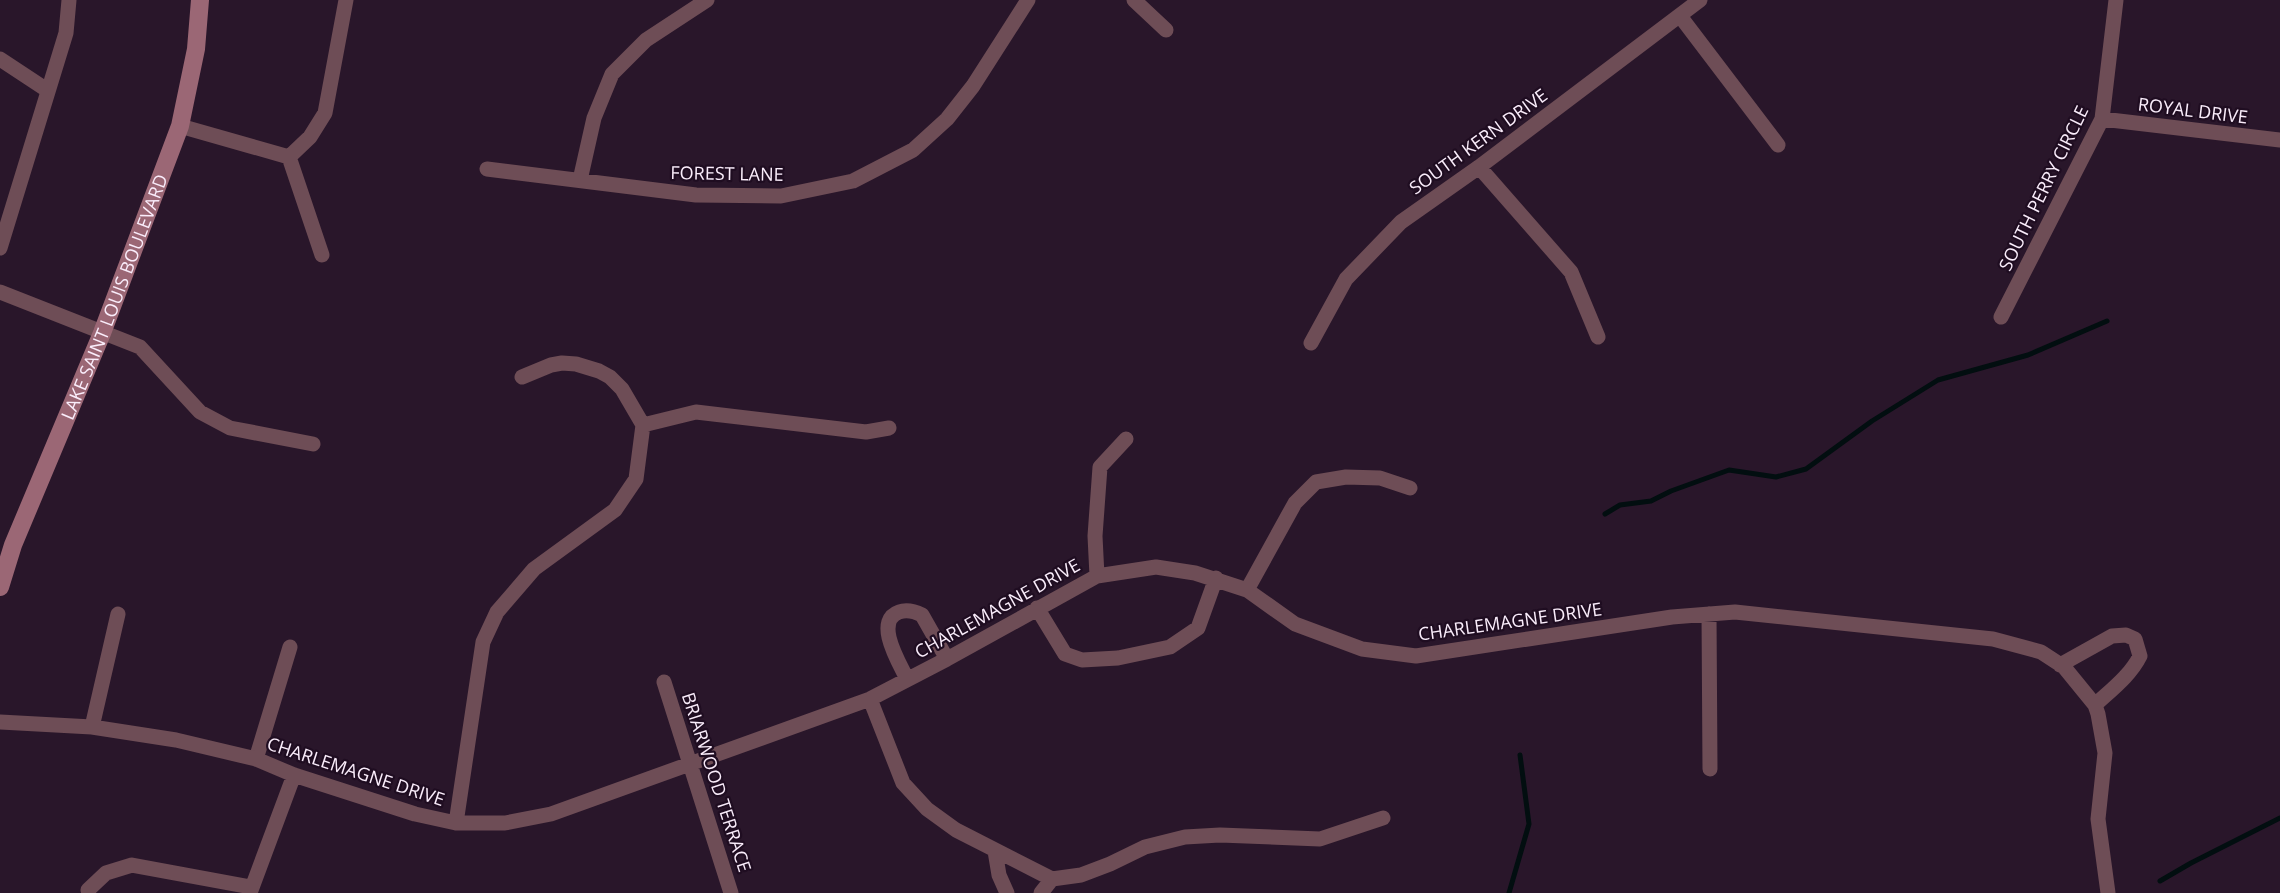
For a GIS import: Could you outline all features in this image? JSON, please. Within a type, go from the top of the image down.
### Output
[{"type":"main road","name":"LAKE SAINT LOUIS BOULEVARD","points":[[0,587],[13,545],[102,333],[180,126],[196,49],[200,0]]},
{"type":"street","points":[[0,248],[66,33],[69,0]]},
{"type":"street","points":[[289,157],[310,136],[325,113],[346,0]]},
{"type":"street","points":[[580,180],[594,118],[612,74],[646,40],[707,0]]},
{"type":"street","name":"FOREST LANE","points":[[487,169],[696,195],[781,196],[853,181],[913,150],[947,119],[973,86],[1028,0]]},
{"type":"street","points":[[1134,0],[1166,30]]},
{"type":"street","name":"SOUTH KERN DRIVE","points":[[1311,343],[1346,279],[1401,222],[1700,0]]},
{"type":"street","name":"SOUTH PERRY CIRCLE","points":[[2001,318],[2102,119],[2116,0]]},
{"type":"street","points":[[1680,16],[1778,145]]},
{"type":"street","points":[[0,59],[47,90]]},
{"type":"street","name":"ROYAL DRIVE","points":[[2102,119],[2280,140]]},
{"type":"street","points":[[180,126],[289,157]]},
{"type":"street","points":[[289,157],[322,255]]},
{"type":"street","points":[[1479,166],[1571,272],[1598,337]]},
{"type":"street","points":[[0,292],[140,347],[200,412],[230,428],[313,444]]},
{"type":"street","points":[[456,823],[483,642],[497,612],[534,569],[615,510],[636,479],[644,425],[622,389],[610,377],[599,371],[576,364],[562,363],[522,377]]},
{"type":"street","points":[[644,425],[696,412],[866,432],[889,428]]},
{"type":"street","points":[[1097,576],[1095,536],[1100,467],[1126,439]]},
{"type":"street","points":[[1247,590],[1296,502],[1316,482],[1346,477],[1380,478],[1410,488]]},
{"type":"street","name":"CHARLEMAGNE DRIVE","points":[[0,722],[92,727],[176,740],[256,759],[294,775],[415,814],[456,823],[505,824],[551,814],[870,699],[1097,576],[1156,567],[1216,578],[1247,590],[1295,624],[1362,650],[1416,656],[1660,619],[1735,612],[1993,639],[2041,652],[2060,665],[2096,705]]},
{"type":"street","points":[[1037,608],[1065,654],[1082,660],[1118,658],[1170,647],[1198,628],[1216,578]]},
{"type":"street","points":[[907,679],[889,640],[887,629],[889,620],[896,612],[908,610],[922,615],[947,659]]},
{"type":"street","points":[[92,727],[118,614]]},
{"type":"street","points":[[1709,614],[1710,769]]},
{"type":"street","points":[[2060,665],[2112,636],[2126,635],[2134,639],[2140,656],[2130,673],[2096,705],[2105,753],[2098,819],[2108,893]]},
{"type":"street","points":[[256,759],[291,647]]},
{"type":"street","name":"BRIARWOOD TERRACE","points":[[664,682],[731,893]]},
{"type":"street","points":[[870,699],[903,783],[927,809],[956,830],[1052,879],[1081,875],[1145,848],[1185,837],[1220,834],[1320,839],[1383,818]]},
{"type":"street","points":[[88,890],[106,873],[132,866],[250,890],[294,775]]},
{"type":"street","points":[[995,851],[999,874],[1007,893]]},
{"type":"street","points":[[1041,893],[1052,879]]},
{"type":"waterway","points":[[1605,514],[1620,505],[1651,501],[1671,491],[1729,470],[1776,477],[1806,469],[1872,421],[1938,380],[2028,355],[2107,321]]},
{"type":"waterway","points":[[1509,893],[1529,824],[1520,755]]},
{"type":"waterway","points":[[2160,881],[2280,818]]}]
